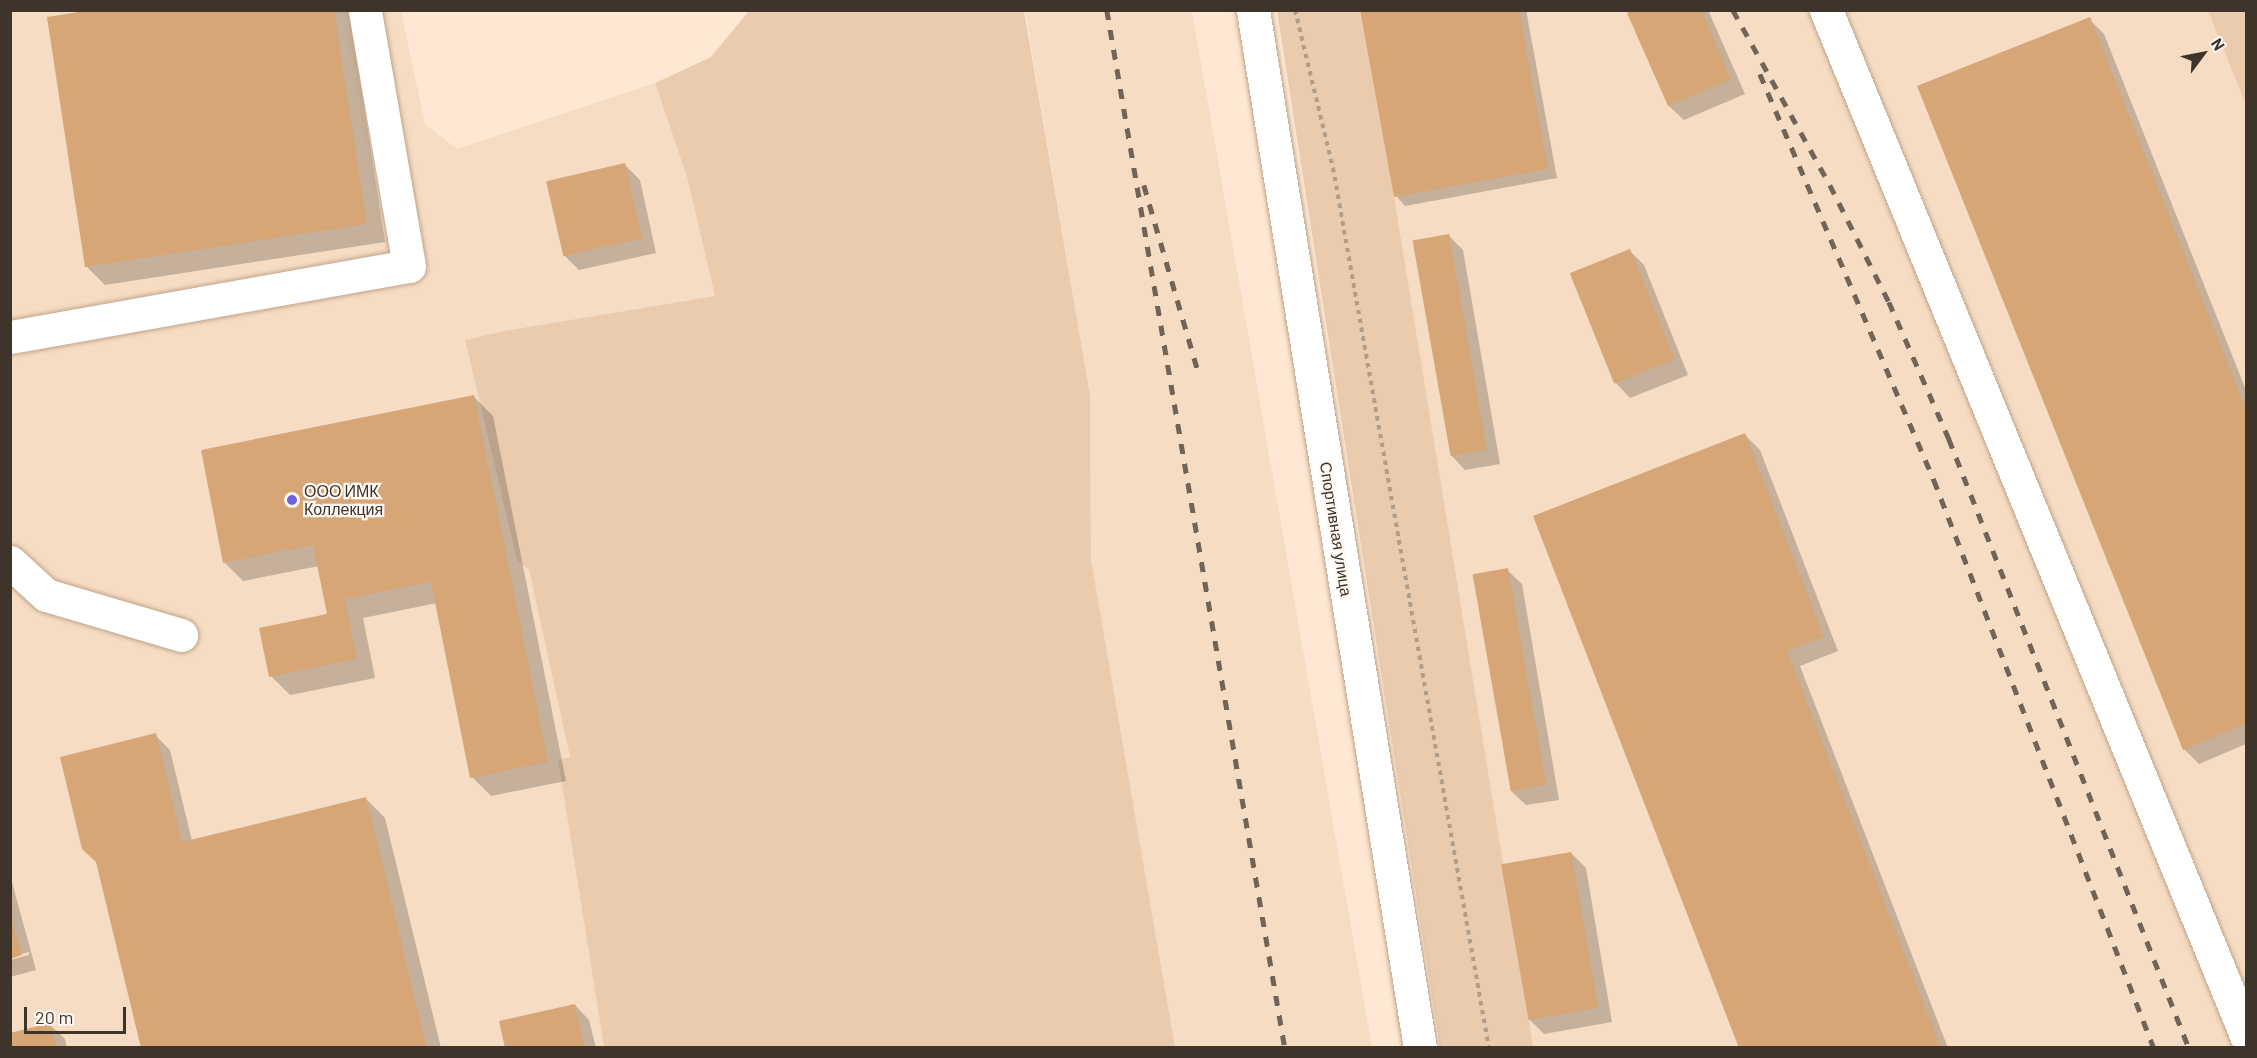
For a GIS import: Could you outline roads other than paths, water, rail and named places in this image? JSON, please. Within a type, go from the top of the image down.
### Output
[{"type":"street","points":[[10,337],[409,266],[365,10]]},
{"type":"street","name":"Спортивная улица","points":[[1253,10],[1420,1047]]},
{"type":"street","points":[[1826,10],[2247,1035]]},
{"type":"street","points":[[10,562],[46,595],[181,635]]},
{"type":"railway","points":[[1107,10],[1285,1048]]},
{"type":"railway","points":[[1733,10],[1830,185],[1889,302],[1949,439],[2189,1048]]},
{"type":"railway","points":[[1760,74],[1934,480],[2154,1048]]},
{"type":"railway","points":[[1144,185],[1197,368]]},
{"type":"place","name":"ООО ИМК Коллекция","points":[[292,500]]}]
